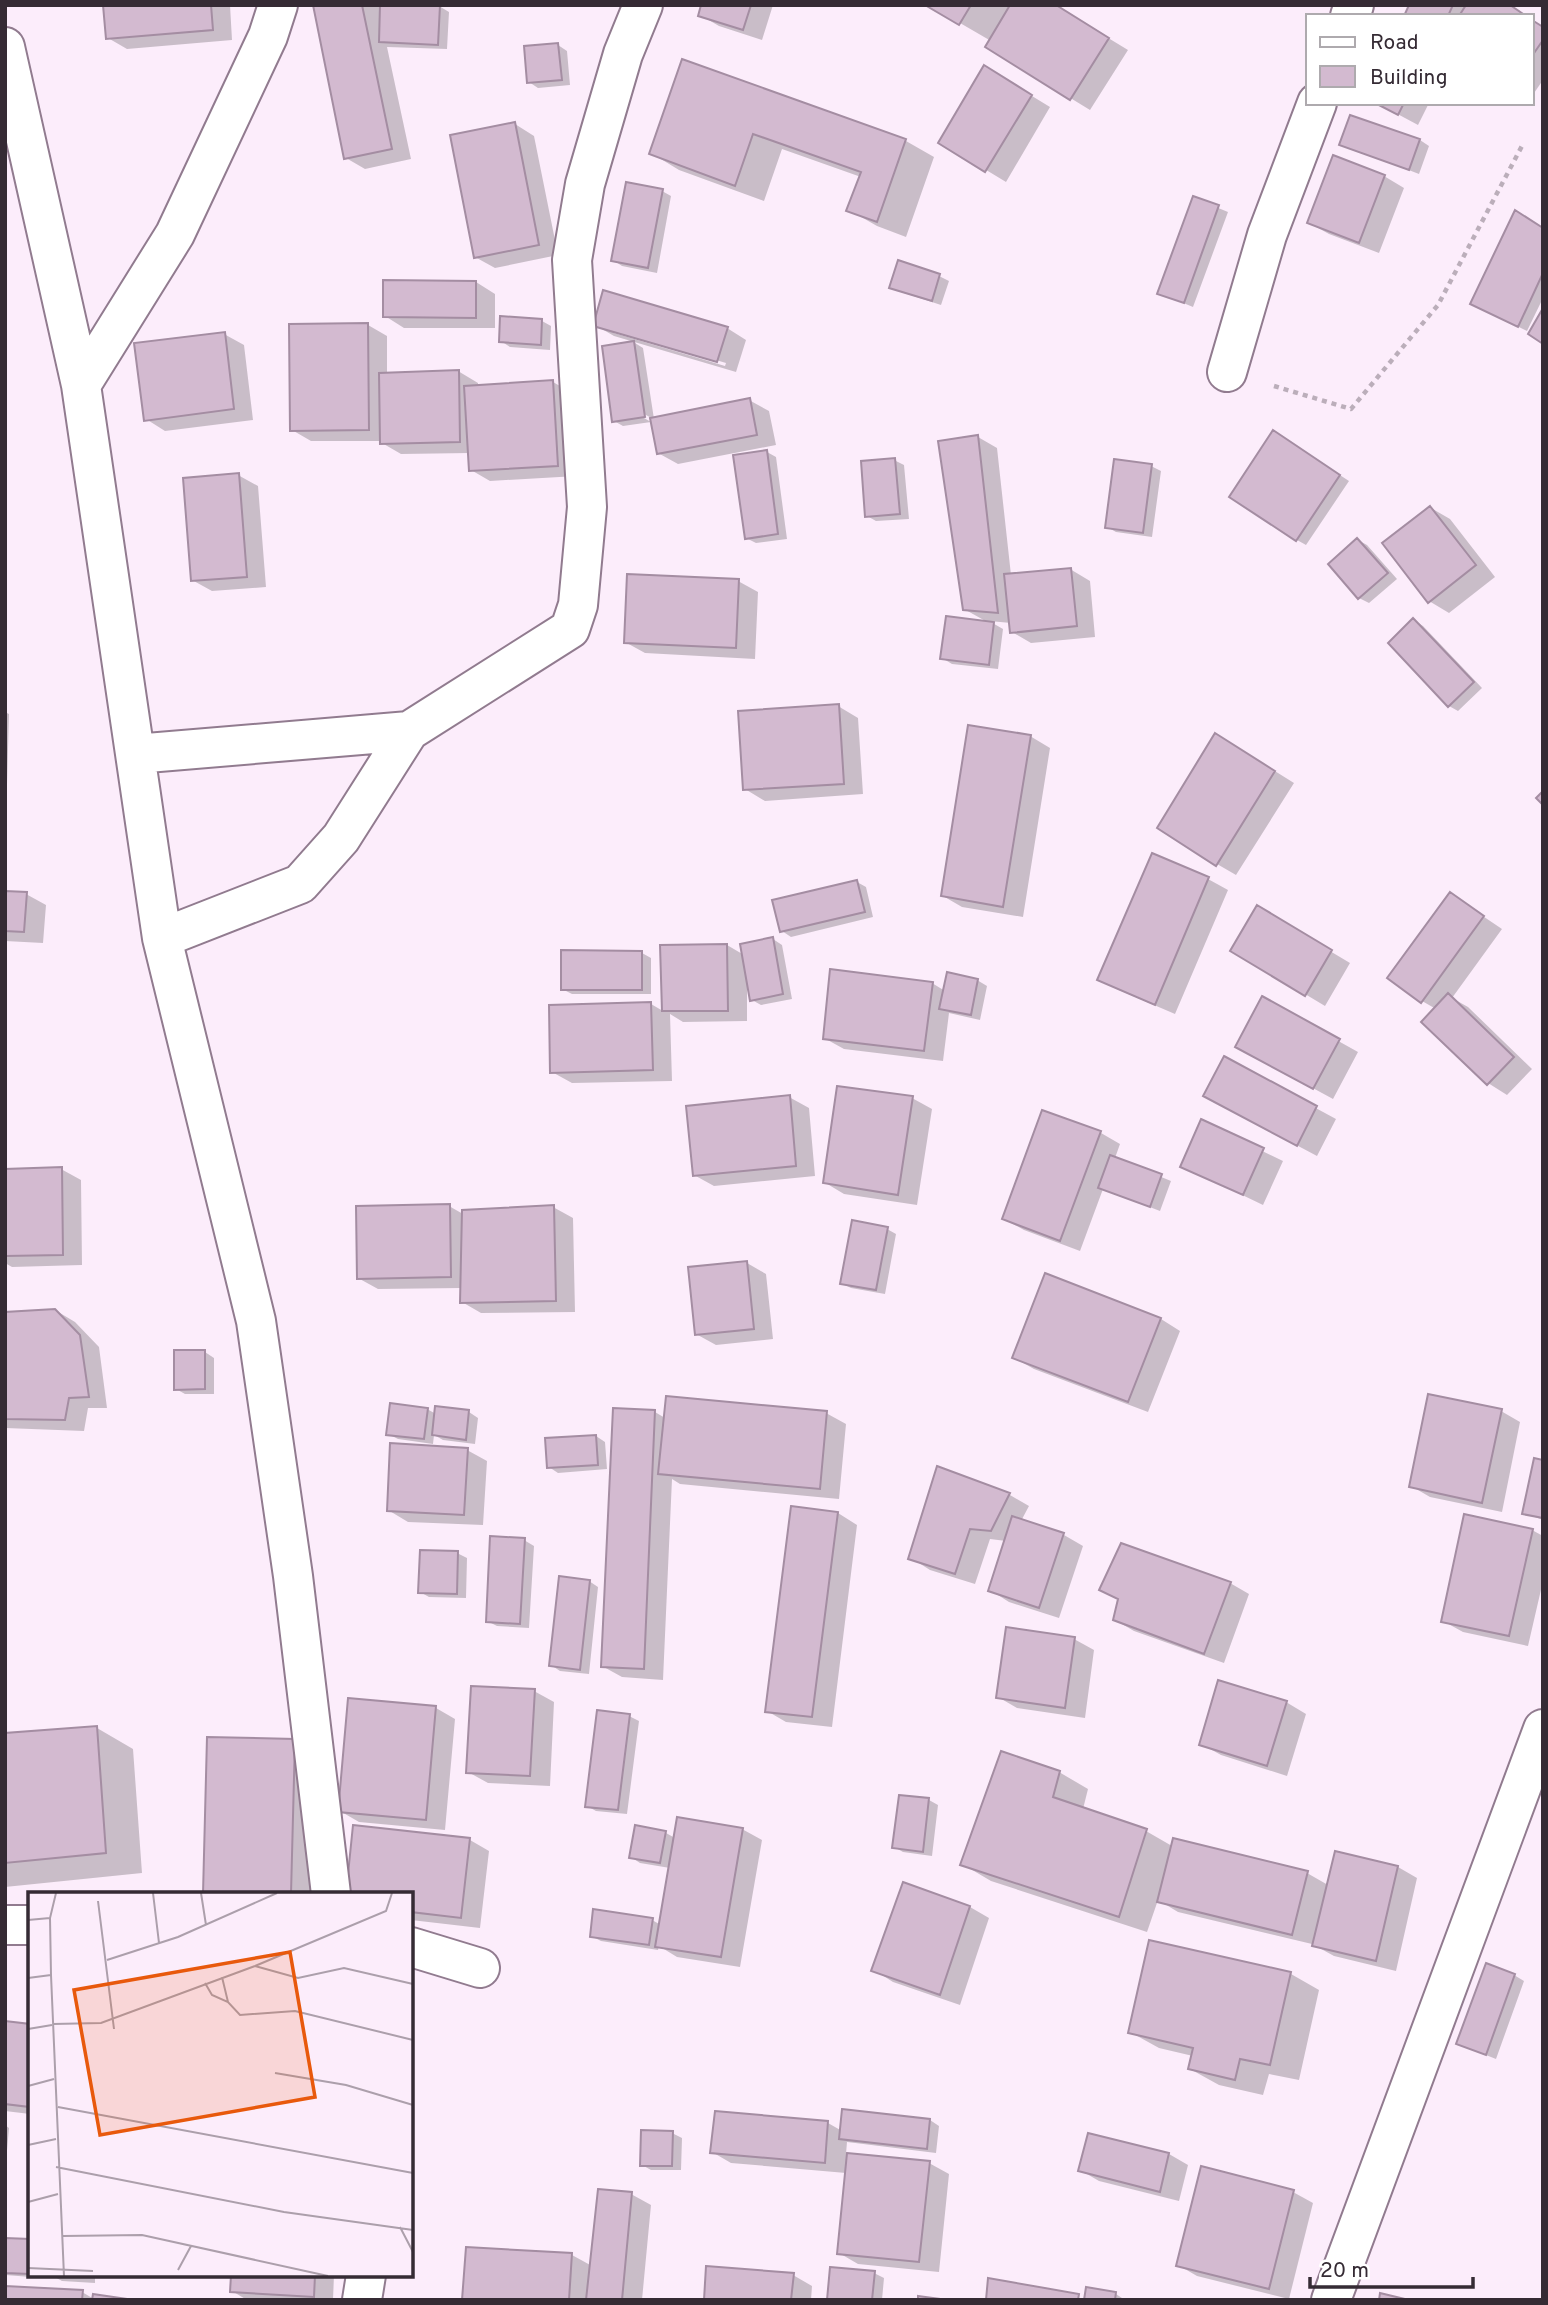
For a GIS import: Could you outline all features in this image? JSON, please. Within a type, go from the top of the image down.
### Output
[{"type":"street","points":[[81,385],[175,234],[268,36],[278,5]]},
{"type":"street","points":[[162,938],[300,884],[341,838],[409,730],[569,629],[578,605],[587,507],[572,260],[585,184],[623,54],[643,5]]},
{"type":"street","points":[[5,47],[81,385],[162,938],[256,1321],[293,1576],[331,1892]]},
{"type":"street","points":[[1227,372],[1267,235],[1316,105]]},
{"type":"street","points":[[135,754],[409,730]]},
{"type":"street","points":[[1331,2300],[1543,1729]]},
{"type":"street","points":[[5,1925],[28,1925]]},
{"type":"street","points":[[413,1948],[480,1968]]},
{"type":"street","points":[[362,2300],[366,2277]]},
{"type":"path","points":[[1227,372],[1351,409],[1438,305],[1523,144]]},
{"type":"building","points":[[103,5],[211,5],[213,30],[106,39]]},
{"type":"building","points":[[313,5],[362,5],[392,149],[344,159]]},
{"type":"building","points":[[380,5],[440,5],[438,45],[379,42]]},
{"type":"building","points":[[701,5],[751,5],[743,30],[698,16]]},
{"type":"building","points":[[925,5],[971,5],[959,25]]},
{"type":"building","points":[[1010,5],[1056,5],[1109,38],[1070,100],[985,47]]},
{"type":"building","points":[[1409,5],[1453,5],[1449,14],[1405,14]]},
{"type":"building","points":[[1466,5],[1510,5],[1523,14],[1460,14]]},
{"type":"building","points":[[1534,21],[1543,27],[1543,40],[1534,53]]},
{"type":"building","points":[[558,43],[562,80],[527,83],[524,46]]},
{"type":"building","points":[[682,59],[906,139],[877,222],[846,211],[861,172],[753,134],[735,186],[649,154]]},
{"type":"building","points":[[984,65],[1032,95],[985,172],[938,143]]},
{"type":"building","points":[[1379,105],[1403,105],[1398,115]]},
{"type":"building","points":[[1350,115],[1420,139],[1409,170],[1339,145]]},
{"type":"building","points":[[515,122],[539,245],[474,258],[450,135]]},
{"type":"building","points":[[1333,155],[1385,175],[1359,243],[1307,223]]},
{"type":"building","points":[[626,182],[663,189],[648,268],[611,261]]},
{"type":"building","points":[[1193,196],[1219,205],[1184,303],[1157,294]]},
{"type":"building","points":[[1515,210],[1543,228],[1543,273],[1518,327],[1470,304]]},
{"type":"building","points":[[898,260],[940,274],[932,301],[889,288]]},
{"type":"building","points":[[383,280],[476,281],[476,318],[383,317]]},
{"type":"building","points":[[603,290],[728,327],[717,362],[593,326]]},
{"type":"building","points":[[1543,308],[1543,344],[1528,334]]},
{"type":"building","points":[[500,316],[542,319],[541,345],[499,342]]},
{"type":"building","points":[[368,323],[369,430],[290,431],[289,324]]},
{"type":"building","points":[[225,332],[234,409],[144,421],[134,343]]},
{"type":"building","points":[[634,341],[645,417],[612,422],[602,346]]},
{"type":"building","points":[[459,370],[460,442],[380,444],[379,373]]},
{"type":"building","points":[[553,380],[558,466],[469,471],[464,386]]},
{"type":"building","points":[[750,398],[757,435],[657,454],[650,418]]},
{"type":"building","points":[[1273,430],[1340,475],[1296,541],[1229,497]]},
{"type":"building","points":[[978,435],[998,613],[963,610],[938,441]]},
{"type":"building","points":[[767,450],[778,534],[745,539],[733,455]]},
{"type":"building","points":[[895,458],[900,514],[865,517],[861,461]]},
{"type":"building","points":[[1114,459],[1152,464],[1143,533],[1105,528]]},
{"type":"building","points":[[239,473],[247,577],[191,581],[183,478]]},
{"type":"building","points":[[1430,506],[1476,565],[1428,603],[1382,543]]},
{"type":"building","points":[[1357,538],[1388,573],[1358,599],[1328,564]]},
{"type":"building","points":[[1071,568],[1077,626],[1010,633],[1004,574]]},
{"type":"building","points":[[627,574],[739,579],[736,648],[624,643]]},
{"type":"building","points":[[946,616],[994,622],[989,665],[940,659]]},
{"type":"building","points":[[1413,618],[1474,682],[1448,707],[1388,643]]},
{"type":"building","points":[[839,704],[844,784],[743,790],[738,711]]},
{"type":"building","points":[[968,725],[1031,735],[1003,907],[941,896]]},
{"type":"building","points":[[1215,733],[1275,771],[1216,866],[1157,828]]},
{"type":"building","points":[[1543,791],[1543,805],[1536,798]]},
{"type":"building","points":[[1152,853],[1209,877],[1155,1005],[1097,980]]},
{"type":"building","points":[[857,880],[865,912],[780,932],[772,900]]},
{"type":"building","points":[[5,891],[27,892],[24,932],[5,931]]},
{"type":"building","points":[[1450,892],[1484,916],[1421,1003],[1387,978]]},
{"type":"building","points":[[1257,905],[1332,950],[1305,996],[1230,951]]},
{"type":"building","points":[[773,937],[783,994],[750,1001],[740,944]]},
{"type":"building","points":[[727,944],[728,1011],[662,1011],[660,945]]},
{"type":"building","points":[[561,950],[642,951],[642,990],[561,990]]},
{"type":"building","points":[[830,969],[933,982],[924,1051],[823,1039]]},
{"type":"building","points":[[947,972],[978,979],[971,1015],[939,1009]]},
{"type":"building","points":[[1448,993],[1514,1057],[1487,1085],[1421,1022]]},
{"type":"building","points":[[1262,996],[1340,1039],[1313,1089],[1235,1047]]},
{"type":"building","points":[[651,1002],[653,1070],[550,1073],[549,1005]]},
{"type":"building","points":[[1224,1056],[1317,1106],[1297,1146],[1203,1096]]},
{"type":"building","points":[[837,1086],[913,1096],[898,1195],[823,1183]]},
{"type":"building","points":[[790,1095],[796,1166],[693,1176],[686,1106]]},
{"type":"building","points":[[1042,1110],[1101,1131],[1060,1241],[1002,1219]]},
{"type":"building","points":[[1201,1119],[1264,1148],[1243,1195],[1180,1167]]},
{"type":"building","points":[[1110,1155],[1162,1174],[1150,1207],[1098,1188]]},
{"type":"building","points":[[62,1167],[63,1255],[5,1256],[5,1169]]},
{"type":"building","points":[[450,1204],[451,1277],[357,1279],[356,1206]]},
{"type":"building","points":[[554,1205],[556,1301],[460,1303],[462,1210]]},
{"type":"building","points":[[852,1220],[888,1227],[876,1290],[840,1284]]},
{"type":"building","points":[[747,1261],[754,1329],[695,1335],[688,1267]]},
{"type":"building","points":[[1045,1273],[1161,1318],[1128,1402],[1012,1358]]},
{"type":"building","points":[[55,1309],[80,1335],[89,1397],[69,1398],[65,1420],[5,1419],[5,1312]]},
{"type":"building","points":[[174,1350],[205,1350],[205,1389],[174,1390]]},
{"type":"building","points":[[1428,1394],[1502,1409],[1482,1503],[1409,1487]]},
{"type":"building","points":[[666,1396],[827,1411],[820,1489],[658,1474]]},
{"type":"building","points":[[390,1403],[428,1408],[424,1439],[386,1435]]},
{"type":"building","points":[[435,1406],[469,1410],[466,1440],[432,1435]]},
{"type":"building","points":[[613,1408],[655,1410],[644,1669],[601,1667]]},
{"type":"building","points":[[596,1435],[598,1465],[547,1468],[545,1438]]},
{"type":"building","points":[[390,1443],[468,1448],[464,1515],[387,1511]]},
{"type":"building","points":[[1534,1458],[1543,1460],[1543,1518],[1522,1514]]},
{"type":"building","points":[[937,1466],[1010,1493],[991,1531],[970,1529],[955,1574],[908,1559]]},
{"type":"building","points":[[791,1506],[838,1512],[812,1717],[765,1712]]},
{"type":"building","points":[[1464,1514],[1533,1529],[1509,1636],[1441,1622]]},
{"type":"building","points":[[1012,1516],[1064,1533],[1039,1608],[988,1591]]},
{"type":"building","points":[[490,1536],[525,1538],[520,1624],[486,1622]]},
{"type":"building","points":[[1121,1543],[1231,1582],[1204,1654],[1113,1620],[1118,1599],[1099,1590]]},
{"type":"building","points":[[420,1550],[458,1551],[457,1594],[418,1593]]},
{"type":"building","points":[[559,1576],[590,1580],[580,1670],[549,1666]]},
{"type":"building","points":[[1006,1627],[1075,1637],[1065,1708],[996,1698]]},
{"type":"building","points":[[1218,1680],[1287,1701],[1267,1766],[1199,1745]]},
{"type":"building","points":[[471,1686],[535,1689],[530,1776],[466,1773]]},
{"type":"building","points":[[348,1698],[436,1706],[426,1820],[338,1812]]},
{"type":"building","points":[[597,1710],[630,1714],[618,1810],[585,1807]]},
{"type":"building","points":[[97,1726],[106,1853],[5,1863],[5,1733]]},
{"type":"building","points":[[207,1737],[295,1739],[291,1892],[203,1892]]},
{"type":"building","points":[[1001,1751],[1060,1771],[1053,1797],[1147,1829],[1119,1917],[960,1865]]},
{"type":"building","points":[[899,1795],[929,1798],[923,1852],[892,1848]]},
{"type":"building","points":[[677,1817],[743,1828],[721,1957],[655,1947]]},
{"type":"building","points":[[353,1825],[470,1838],[461,1918],[413,1912],[413,1892],[346,1892]]},
{"type":"building","points":[[635,1825],[666,1831],[660,1863],[629,1858]]},
{"type":"building","points":[[1173,1838],[1308,1871],[1292,1935],[1157,1902]]},
{"type":"building","points":[[1335,1851],[1398,1866],[1376,1961],[1312,1946]]},
{"type":"building","points":[[903,1882],[970,1906],[940,1995],[871,1971]]},
{"type":"building","points":[[593,1909],[653,1918],[649,1945],[590,1937]]},
{"type":"building","points":[[1149,1940],[1291,1972],[1270,2065],[1240,2059],[1235,2080],[1188,2069],[1193,2048],[1128,2033]]},
{"type":"building","points":[[1486,1963],[1515,1974],[1486,2055],[1456,2044]]},
{"type":"building","points":[[5,2021],[28,2024],[28,2107],[5,2104]]},
{"type":"building","points":[[842,2109],[930,2119],[927,2149],[839,2139]]},
{"type":"building","points":[[715,2111],[828,2121],[825,2163],[710,2153]]},
{"type":"building","points":[[641,2130],[673,2131],[672,2166],[640,2166]]},
{"type":"building","points":[[1088,2133],[1169,2153],[1160,2192],[1078,2171]]},
{"type":"building","points":[[847,2153],[930,2161],[919,2262],[837,2254]]},
{"type":"building","points":[[1201,2166],[1294,2190],[1269,2289],[1176,2266]]},
{"type":"building","points":[[598,2189],[632,2192],[622,2300],[586,2300]]},
{"type":"building","points":[[5,2238],[28,2239],[28,2274],[5,2273]]},
{"type":"building","points":[[466,2247],[572,2253],[569,2300],[462,2300]]},
{"type":"building","points":[[706,2266],[794,2273],[791,2300],[704,2300]]},
{"type":"building","points":[[830,2267],[875,2271],[872,2300],[827,2300]]},
{"type":"building","points":[[231,2277],[315,2277],[314,2297],[230,2292]]},
{"type":"building","points":[[988,2278],[1079,2294],[1078,2300],[986,2300]]},
{"type":"building","points":[[5,2286],[83,2290],[82,2300],[5,2300]]},
{"type":"building","points":[[1086,2287],[1116,2292],[1115,2300],[1084,2300]]},
{"type":"building","points":[[1380,2293],[1409,2300],[1379,2300]]},
{"type":"building","points":[[93,2294],[134,2300],[92,2300]]},
{"type":"building","points":[[918,2296],[948,2300],[918,2300]]}]
